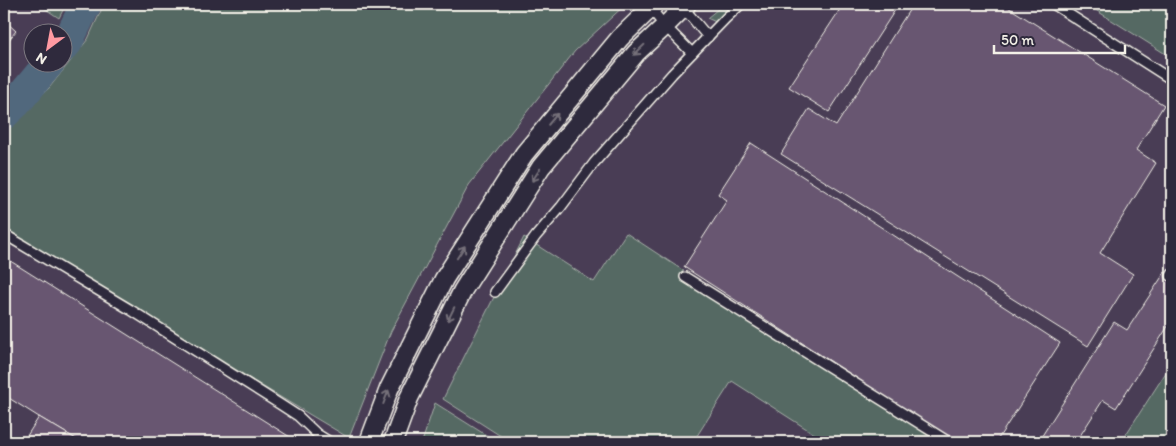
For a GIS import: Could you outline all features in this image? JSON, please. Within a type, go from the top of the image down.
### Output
[{"type":"street","points":[[394,442],[409,398],[463,290],[541,167],[636,52],[665,26],[684,5]]},
{"type":"street","points":[[369,442],[389,389],[444,279],[524,154],[620,38],[652,6]]},
{"type":"lane","points":[[495,292],[536,236],[561,207],[594,163],[692,53],[741,4]]},
{"type":"lane","points":[[1053,4],[1172,80]]},
{"type":"lane","points":[[684,5],[708,37]]},
{"type":"lane","points":[[652,6],[665,26],[692,53]]},
{"type":"lane","points":[[4,234],[131,310],[281,405],[330,442]]},
{"type":"lane","points":[[685,276],[949,442]]},
{"type":"shaded area","points":[[4,4],[1172,4],[1172,442],[4,442]]},
{"type":"green space","points":[[38,4],[66,4],[59,18]]},
{"type":"green space","points":[[104,4],[626,4],[575,51],[469,185],[391,331],[349,438],[4,232],[4,131],[49,88],[62,72],[72,72],[72,59],[88,39]]},
{"type":"green space","points":[[724,4],[743,4],[718,23],[707,18]]},
{"type":"green space","points":[[1086,4],[1172,4],[1172,58]]},
{"type":"green space","points":[[626,233],[944,442],[827,442],[732,381],[693,442],[510,442],[443,399],[524,237],[594,282]]},
{"type":"green space","points":[[1172,363],[1172,442],[1121,442]]},
{"type":"green space","points":[[435,403],[497,442],[422,442]]},
{"type":"building","points":[[828,4],[899,4],[829,112],[789,87],[839,11]]},
{"type":"building","points":[[913,4],[1003,4],[1164,105],[1136,150],[1156,163],[1100,253],[1133,274],[1088,346],[781,154],[809,109],[836,126]]},
{"type":"building","points":[[4,20],[16,31],[4,46]]},
{"type":"building","points":[[751,143],[1060,343],[996,442],[956,442],[684,267],[727,200],[718,194]]},
{"type":"building","points":[[4,257],[290,437],[286,442],[81,442],[4,395]]},
{"type":"building","points":[[1165,272],[1172,276],[1172,320],[1116,408],[1103,400],[1076,442],[1038,442],[1114,322],[1127,330]]},
{"type":"building","points":[[39,417],[81,442],[23,442]]},
{"type":"waterway","points":[[72,33],[86,4]]},
{"type":"waterway","points":[[4,114],[16,103],[42,72]]}]
